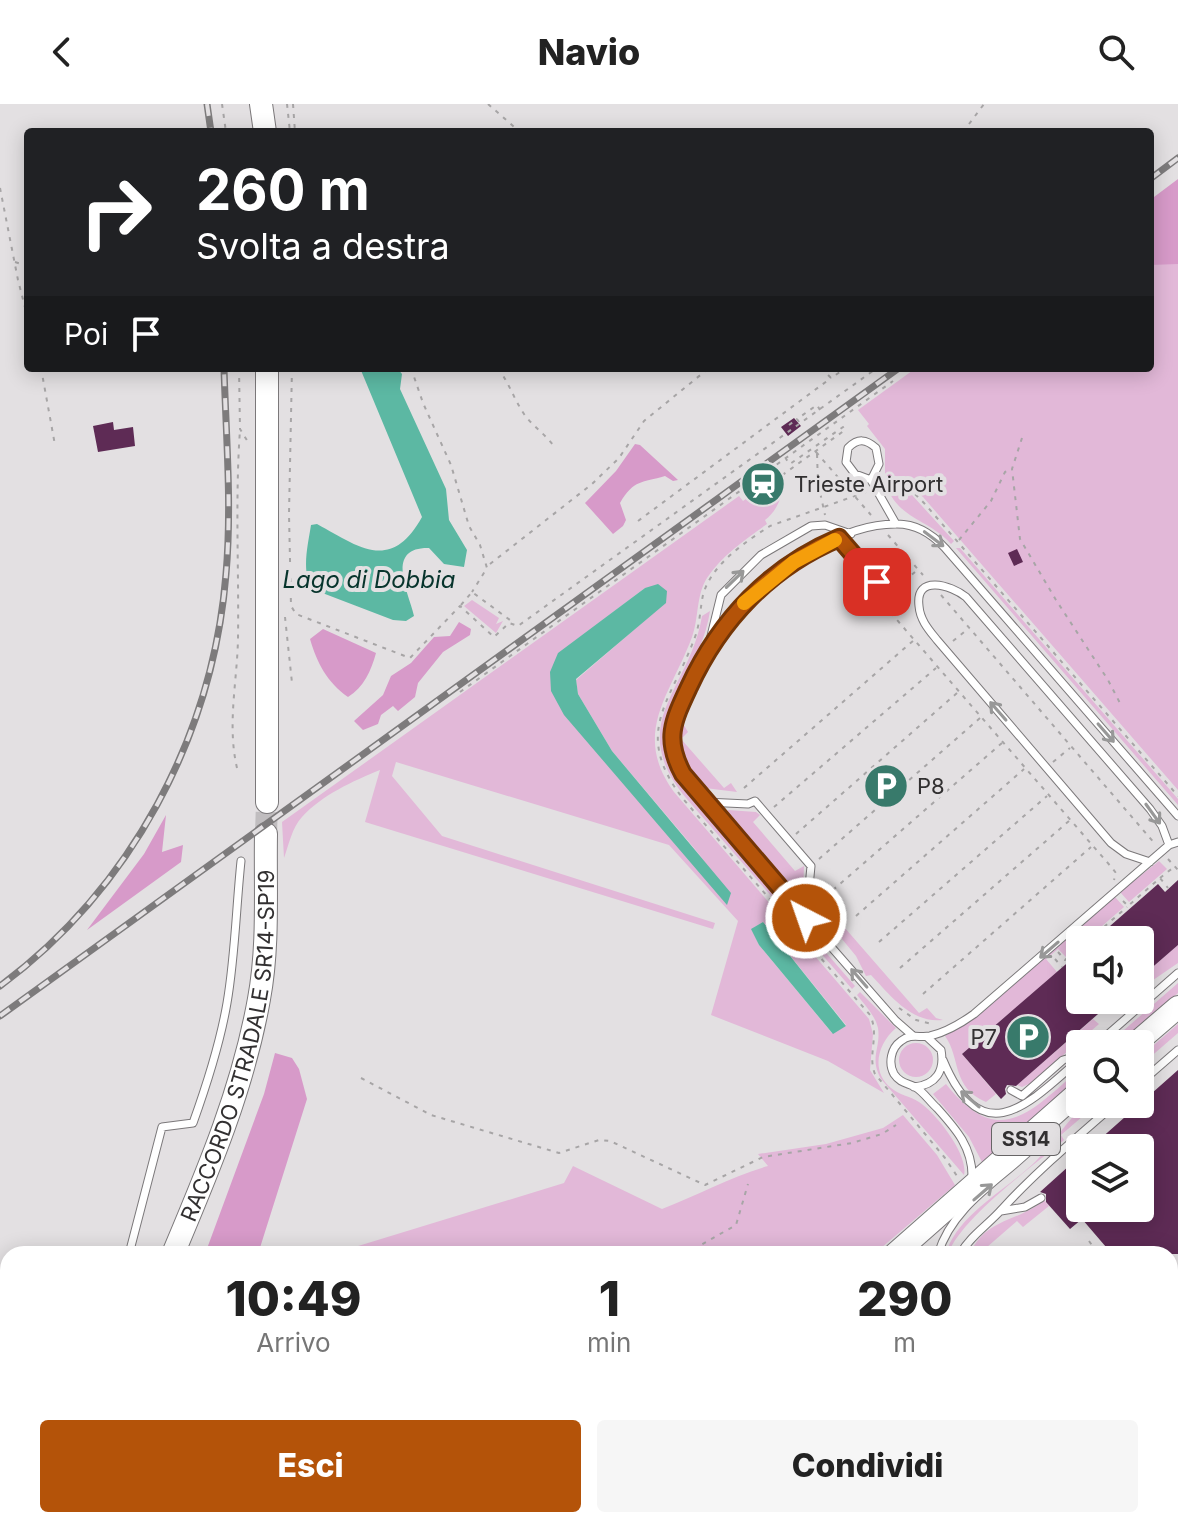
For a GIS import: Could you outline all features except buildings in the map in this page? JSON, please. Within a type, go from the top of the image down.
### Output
[{"type":"main road","points":[[261,104],[264,128]]},
{"type":"main road","points":[[267,372],[267,802]]},
{"type":"main road","name":"RACCORDO STRADALE SR14-SP19","points":[[176,1246],[219,1145],[243,1074],[256,1013],[265,943],[266,834]]},
{"type":"main road","points":[[1151,1030],[1178,1007]]},
{"type":"main road","name":"SS14","points":[[904,1246],[1066,1104]]},
{"type":"lane","points":[[871,480],[879,464],[879,456],[870,443],[859,440],[848,448],[846,462],[855,474],[871,480],[896,524]]},
{"type":"lane","points":[[1066,1070],[1032,1101],[1010,1112],[998,1113],[974,1105],[950,1077],[935,1042],[927,1037],[912,1035],[896,1021],[692,788],[676,761],[671,735],[678,711],[708,650],[733,616],[765,584],[794,562],[839,538],[896,524],[928,533],[945,548],[1178,816]]},
{"type":"lane","points":[[708,650],[721,595],[761,555],[811,526],[825,525],[851,534]]},
{"type":"lane","points":[[839,538],[877,582]]},
{"type":"lane","points":[[1150,862],[1126,854],[1111,843],[937,640],[926,626],[919,607],[921,594],[932,585],[951,586],[966,597],[1150,809],[1162,826],[1169,845]]},
{"type":"lane","points":[[705,802],[748,804],[755,801],[767,814],[811,866],[806,918]]},
{"type":"lane","points":[[927,1037],[954,1028],[974,1014],[1169,845],[1178,842]]},
{"type":"lane","points":[[131,1246],[162,1127],[193,1123],[211,1074],[228,994],[241,861]]},
{"type":"lane","points":[[1113,1030],[1178,973]]},
{"type":"lane","points":[[912,1035],[893,1050],[891,1066],[899,1080],[914,1087],[947,1119],[966,1145],[972,1168],[967,1192]]},
{"type":"lane","points":[[1154,1071],[1178,1050]]},
{"type":"lane","points":[[1011,1090],[1022,1096],[1066,1059]]},
{"type":"lane","points":[[914,1087],[923,1086],[937,1077],[943,1060]]},
{"type":"lane","points":[[940,1246],[964,1209],[1038,1145],[1066,1110]]},
{"type":"lane","points":[[965,1246],[1001,1211],[1016,1191],[1099,1118]]},
{"type":"lane","points":[[1001,1211],[1025,1207],[1041,1198]]},
{"type":"path","points":[[222,104],[225,128]]},
{"type":"path","points":[[287,104],[291,128]]},
{"type":"path","points":[[292,128],[293,104]]},
{"type":"path","points":[[488,104],[515,128]]},
{"type":"path","points":[[966,128],[984,104]]},
{"type":"path","points":[[0,188],[24,302]]},
{"type":"path","points":[[14,261],[24,265]]},
{"type":"path","points":[[42,372],[55,445]]},
{"type":"path","points":[[292,372],[291,606],[296,614],[410,658],[472,592],[487,568],[480,545],[469,526],[451,465],[427,414],[412,372]]},
{"type":"path","points":[[501,372],[522,411],[555,448]]},
{"type":"path","points":[[490,564],[592,484],[619,458],[644,421],[704,372]]},
{"type":"path","points":[[825,372],[831,378]]},
{"type":"path","points":[[638,521],[840,372]]},
{"type":"path","points":[[460,606],[494,637],[509,623],[518,626],[872,372]]},
{"type":"path","points":[[460,692],[893,381]]},
{"type":"path","points":[[789,425],[797,420],[804,414],[806,417],[799,422],[797,419],[817,405],[820,410]]},
{"type":"path","points":[[833,424],[837,430]]},
{"type":"path","points":[[774,481],[845,430],[843,427],[837,430],[790,464],[785,458]]},
{"type":"path","points":[[237,768],[232,727],[237,669],[240,429]]},
{"type":"path","points":[[1022,438],[1012,469],[1020,539],[1121,705]]},
{"type":"path","points":[[816,452],[1178,870]]},
{"type":"path","points":[[960,539],[991,501],[1005,472],[1012,469]]},
{"type":"path","points":[[886,485],[912,491],[924,503],[1178,796]]},
{"type":"path","points":[[863,492],[769,527],[711,575],[703,596],[696,635],[660,716],[658,753],[669,781],[684,800],[870,1015],[876,1032],[872,1058],[875,1074],[945,1158],[967,1192]]},
{"type":"path","points":[[877,537],[889,535]]},
{"type":"path","points":[[881,601],[918,569]]},
{"type":"path","points":[[863,581],[1116,873],[1108,885]]},
{"type":"path","points":[[472,592],[515,624]]},
{"type":"path","points":[[744,788],[914,640]]},
{"type":"path","points":[[767,814],[937,667]]},
{"type":"path","points":[[789,840],[959,692]]},
{"type":"path","points":[[811,866],[981,717]]},
{"type":"path","points":[[833,890],[1003,743]]},
{"type":"path","points":[[856,916],[1025,768]]},
{"type":"path","points":[[879,942],[1049,795]]},
{"type":"path","points":[[1119,802],[1132,818]]},
{"type":"path","points":[[900,968],[1070,820]]},
{"type":"path","points":[[923,994],[1093,846]]},
{"type":"path","points":[[1105,926],[1175,866]]},
{"type":"path","points":[[1160,878],[1168,888]]},
{"type":"path","points":[[1119,897],[1128,906]]},
{"type":"path","points":[[1062,967],[1053,957],[1058,952],[1066,959]]},
{"type":"path","points":[[894,1003],[916,1020],[942,1023]]},
{"type":"path","points":[[361,1078],[431,1115],[559,1153],[599,1140],[610,1141],[705,1185],[763,1157],[852,1143],[882,1134],[896,1125]]},
{"type":"path","points":[[699,1246],[736,1225],[748,1184]]},
{"type":"path","points":[[1089,1241],[1093,1246]]},
{"type":"shaded area","points":[[1178,179],[1178,264],[1154,265],[1154,197]]},
{"type":"shaded area","points":[[1154,264],[1178,264],[1178,790],[923,497],[909,487],[885,481],[885,449],[858,410],[910,372],[1154,372]]},
{"type":"shaded area","points":[[635,444],[640,445],[678,480],[673,481],[665,476],[634,486],[620,503],[626,520],[613,534],[585,503],[616,471]]},
{"type":"shaded area","points":[[782,479],[781,497],[765,520],[767,524],[727,555],[703,585],[692,637],[659,714],[655,732],[656,751],[662,771],[674,792],[869,1019],[873,1034],[870,1070],[884,1093],[828,1061],[711,1015],[738,921],[669,845],[396,762],[392,776],[442,836],[715,923],[713,929],[365,822],[380,770],[338,789],[310,809],[296,826],[284,858],[282,822],[739,496],[743,501],[768,483],[771,487]],"holes":[[[645,588],[665,603],[576,680],[578,694],[612,751],[705,861],[551,690],[559,653]],[[763,922],[846,1025],[846,1026],[832,1033],[759,945],[752,929]]]},
{"type":"shaded area","points":[[887,488],[912,495],[954,541],[951,544],[900,507]]},
{"type":"shaded area","points":[[956,548],[960,548],[1178,799],[1178,805]]},
{"type":"shaded area","points":[[472,600],[499,618],[496,624],[503,621],[496,633],[464,606]]},
{"type":"shaded area","points":[[710,611],[694,661],[666,724],[665,746],[673,770],[690,796],[855,986],[852,989],[686,798],[668,772],[661,748],[661,727],[666,707],[686,665],[702,616]]},
{"type":"shaded area","points":[[459,622],[471,629],[470,635],[443,652],[418,683],[415,697],[398,711],[393,706],[381,715],[378,724],[363,730],[354,721],[383,695],[391,676],[411,663],[434,637],[450,636]]},
{"type":"shaded area","points":[[323,629],[376,653],[366,678],[348,697],[329,678],[313,648],[310,639]]},
{"type":"shaded area","points":[[682,722],[688,732],[681,739],[724,788],[731,783],[737,792],[705,788],[698,782],[680,750]]},
{"type":"shaded area","points":[[728,810],[760,815],[753,822],[795,871],[804,866],[803,892],[794,892],[726,814]]},
{"type":"shaded area","points":[[166,815],[162,852],[183,845],[181,862],[87,930],[144,854]]},
{"type":"shaded area","points":[[1159,861],[1167,869],[1129,902],[1120,892]]},
{"type":"shaded area","points":[[823,888],[831,897],[824,904],[919,1013],[927,1008],[936,1018],[943,1020],[932,1020],[912,1013],[871,975],[866,976],[856,956],[823,916]]},
{"type":"shaded area","points":[[1115,897],[1124,907],[1102,926],[1082,926]]},
{"type":"shaded area","points":[[1066,940],[1066,957],[1058,949],[1046,959],[1057,972],[962,1054],[996,1094],[986,1102],[975,1096],[962,1080],[945,1036],[978,1016]]},
{"type":"shaded area","points":[[1178,945],[1178,963],[1154,979],[1154,966]]},
{"type":"shaded area","points":[[1178,983],[1178,993],[1154,1014],[1154,1004]]},
{"type":"shaded area","points":[[860,992],[896,1028],[881,1049],[880,1074],[894,1090],[919,1102],[934,1115],[956,1146],[964,1175],[881,1079],[876,1065],[878,1028],[872,1014],[857,995]]},
{"type":"shaded area","points":[[1142,1014],[1154,1014],[1135,1030],[1124,1030]]},
{"type":"shaded area","points":[[1093,1019],[1099,1024],[1092,1030],[1080,1030]]},
{"type":"shaded area","points":[[1178,1024],[1178,1033],[1154,1054],[1154,1045]]},
{"type":"shaded area","points":[[1066,1042],[1066,1053],[1031,1083],[1022,1087],[1017,1085]]},
{"type":"shaded area","points":[[916,1043],[928,1048],[933,1060],[928,1072],[916,1077],[904,1072],[899,1060],[904,1048]]},
{"type":"shaded area","points":[[275,1053],[292,1058],[299,1069],[307,1099],[261,1246],[208,1246],[264,1094]]},
{"type":"shaded area","points":[[1066,1081],[1066,1090],[982,1162],[969,1137],[933,1094],[946,1084],[982,1116],[999,1120],[1014,1118],[1045,1099]]},
{"type":"shaded area","points":[[903,1115],[937,1155],[955,1185],[883,1246],[358,1246],[564,1183],[573,1166],[662,1209],[768,1166],[758,1154],[826,1144],[883,1128]]},
{"type":"shaded area","points":[[1072,1118],[1081,1118],[1061,1135],[1064,1140],[982,1209],[949,1246],[960,1227],[972,1215],[1049,1147]]},
{"type":"shaded area","points":[[1044,1200],[1049,1206],[1023,1227],[1017,1221],[988,1246],[974,1246],[993,1227]]},
{"type":"water","name":"Lago di Dobbia","points":[[362,372],[402,374],[400,389],[446,489],[449,520],[467,550],[464,567],[444,564],[429,548],[407,555],[403,573],[414,616],[406,621],[393,620],[312,589],[306,558],[311,525],[317,524],[361,547],[386,550],[398,545],[410,534],[422,517]]},
{"type":"water","points":[[658,584],[667,591],[666,603],[576,679],[578,694],[612,751],[731,893],[727,905],[564,715],[551,691],[550,672],[558,653],[645,588]]},
{"type":"water","points":[[763,922],[846,1026],[833,1034],[759,945],[751,929]]},
{"type":"tunnel","points":[[266,834],[267,802]]},
{"type":"railway","points":[[207,104],[210,128]]},
{"type":"railway","points":[[1154,176],[1178,158]]},
{"type":"railway","points":[[0,986],[47,947],[89,903],[126,856],[157,804],[183,750],[204,693],[218,634],[228,548],[224,372]]},
{"type":"railway","points":[[0,1016],[893,372]]},
{"type":"slow traffic","points":[[744,603],[779,572],[835,540]]},
{"type":"place","name":"Trieste Airport","points":[[763,484]]},
{"type":"place","name":"P8","points":[[886,786]]},
{"type":"place","name":"P7","points":[[1028,1037]]},
{"type":"route","points":[[806,918],[692,788],[672,749],[673,723],[699,666],[717,636],[752,595],[779,572],[839,538],[877,582]]}]
